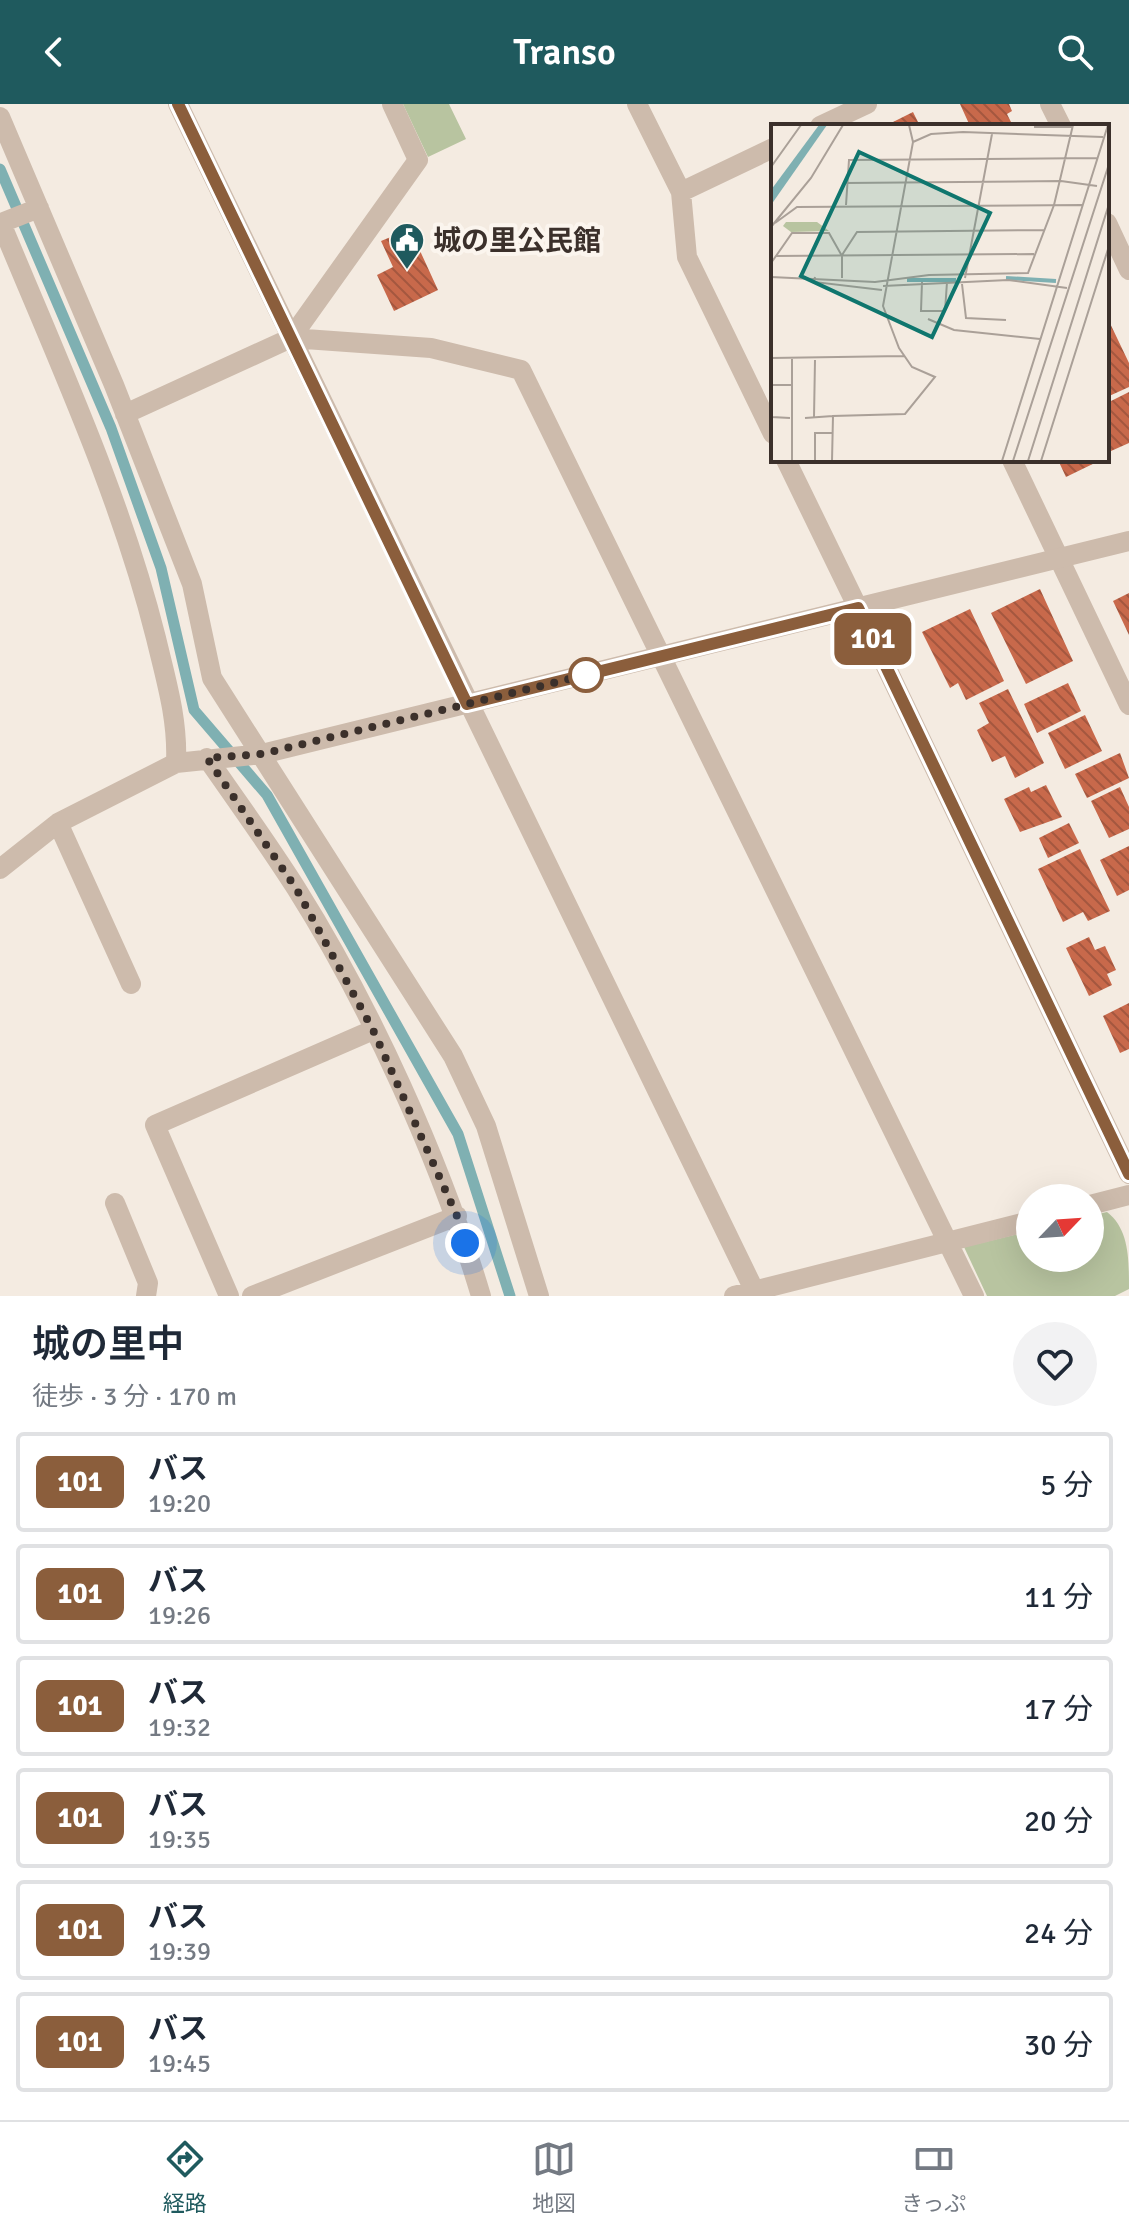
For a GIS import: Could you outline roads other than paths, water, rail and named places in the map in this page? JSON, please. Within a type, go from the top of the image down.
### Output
[{"type":"street","points":[[178,104],[467,704],[756,1293]]},
{"type":"street","points":[[291,338],[418,160],[392,104]]},
{"type":"street","points":[[637,104],[681,192],[687,257],[771,430]]},
{"type":"street","points":[[1050,104],[1060,124]]},
{"type":"street","points":[[826,124],[856,114]]},
{"type":"street","points":[[0,117],[125,414],[192,584],[212,678],[453,1056],[486,1126],[539,1296]]},
{"type":"street","points":[[681,192],[771,149]]},
{"type":"street","points":[[39,208],[1,223],[112,490],[149,611],[178,727],[176,763]]},
{"type":"street","points":[[1109,227],[1129,270]]},
{"type":"street","points":[[125,414],[291,338],[431,348],[521,370],[974,1296]]},
{"type":"street","points":[[787,462],[1129,1174]]},
{"type":"street","points":[[1013,462],[1129,705]]},
{"type":"street","points":[[0,869],[58,823],[176,763],[262,754],[1129,541]]},
{"type":"street","points":[[207,758],[297,890],[373,1030],[457,1216],[481,1296]]},
{"type":"street","points":[[58,823],[131,984]]},
{"type":"street","points":[[229,1296],[155,1125],[373,1030]]},
{"type":"street","points":[[1104,1201],[1129,1195]]},
{"type":"street","points":[[115,1203],[148,1283],[146,1296]]},
{"type":"street","points":[[252,1296],[457,1216]]},
{"type":"street","points":[[734,1296],[756,1293],[1016,1224]]},
{"type":"waterway","points":[[0,169],[111,428],[161,568],[194,710],[267,795],[458,1134],[510,1296]]},
{"type":"place","name":"城の里公民館","points":[[407,271]]}]
